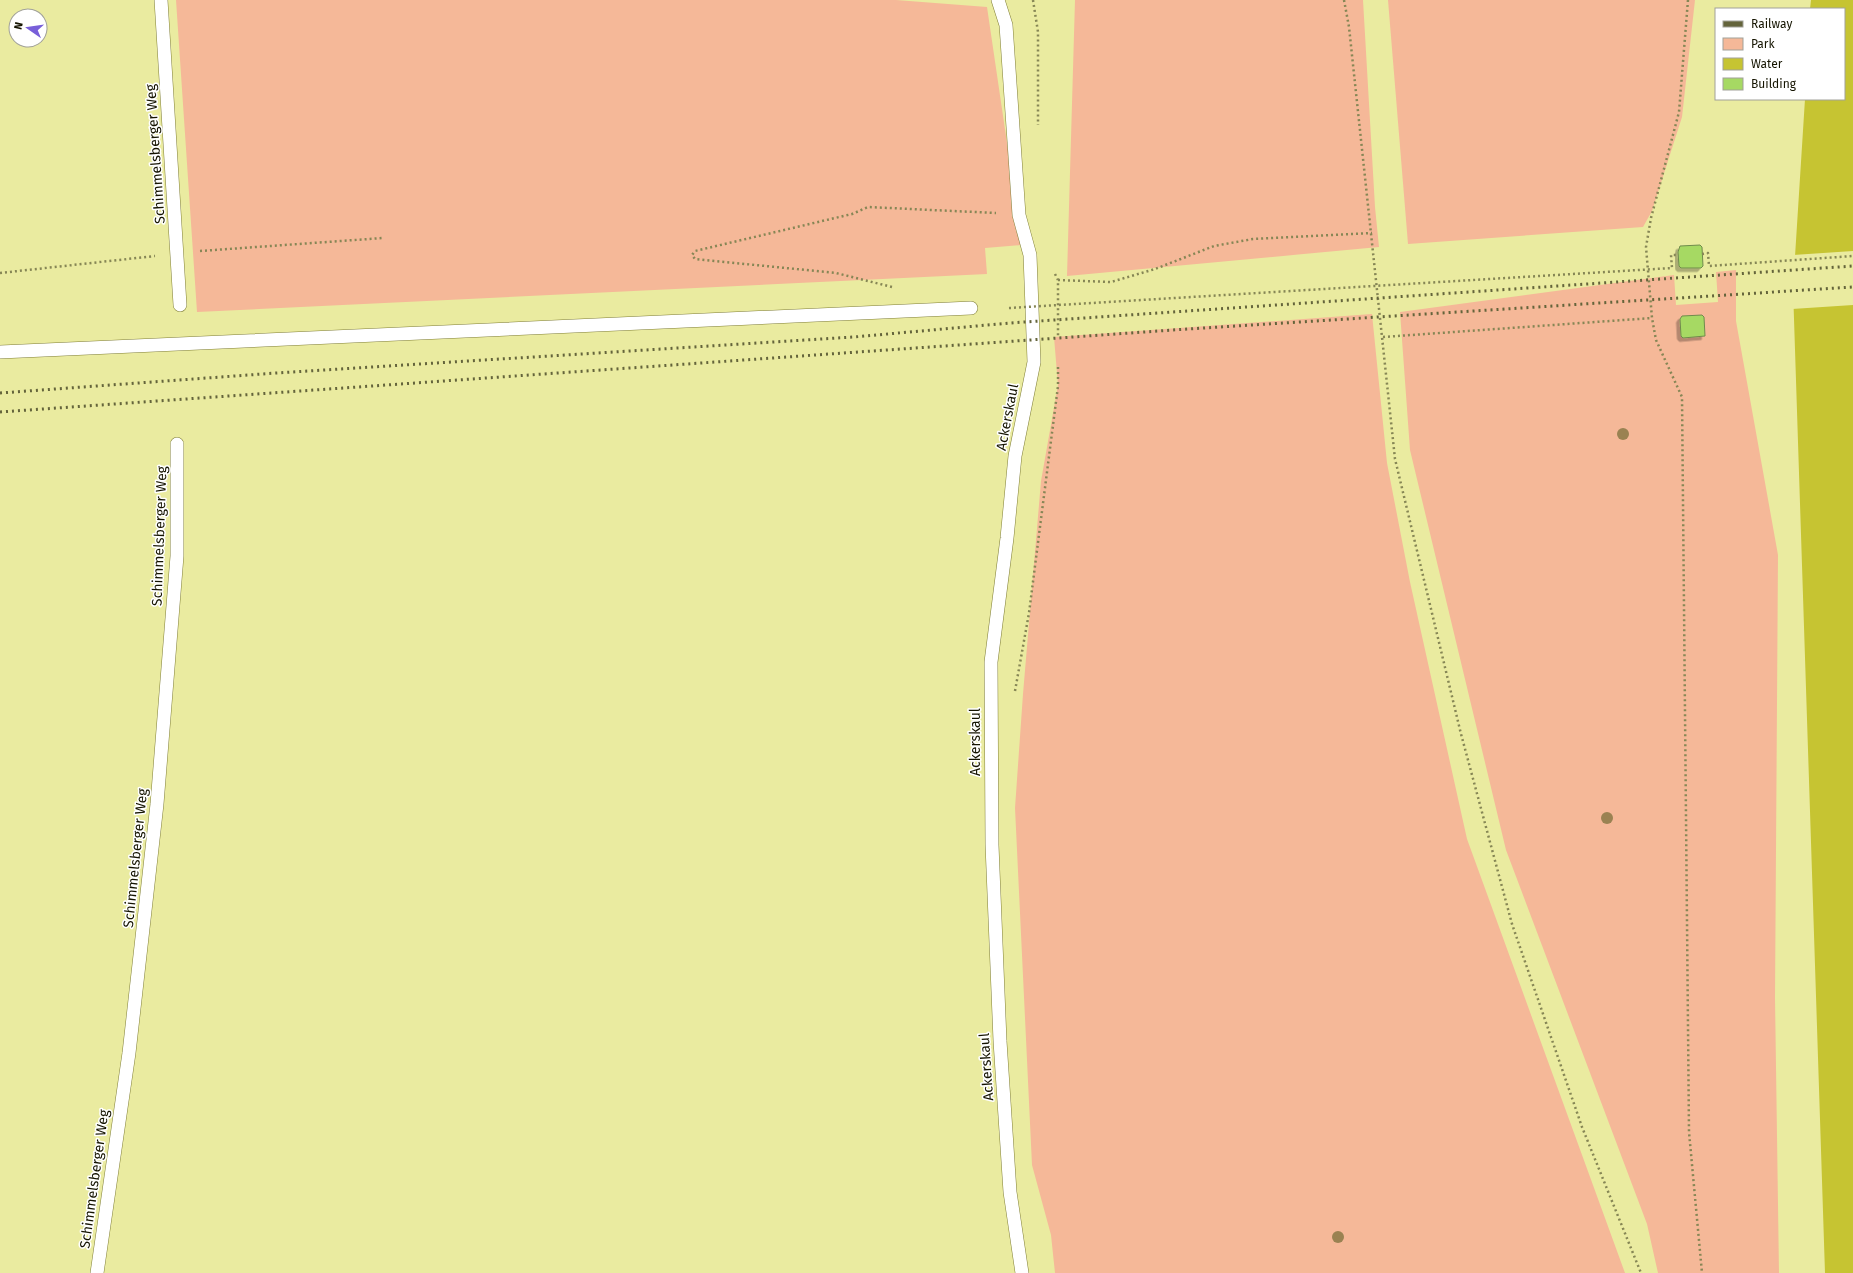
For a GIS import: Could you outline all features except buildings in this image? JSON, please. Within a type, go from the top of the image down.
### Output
[{"type":"lane","name":"Schimmelsberger Weg","points":[[161,0],[180,305]]},
{"type":"lane","name":"Ackerskaul","points":[[998,0],[1006,25],[1019,215],[1030,255],[1034,362],[1015,456],[1008,538],[991,662],[992,845],[1000,1041],[1010,1192],[1022,1273]]},
{"type":"lane","points":[[0,352],[971,308]]},
{"type":"lane","name":"Schimmelsberger Weg","points":[[97,1273],[129,1054],[157,804],[177,556],[177,444]]},
{"type":"path","points":[[1033,0],[1038,32],[1038,126]]},
{"type":"path","points":[[1344,0],[1349,27],[1395,459],[1461,734],[1512,924],[1582,1127],[1641,1273]]},
{"type":"path","points":[[1688,0],[1679,112],[1651,218],[1646,246],[1652,318],[1656,340],[1682,397],[1689,1132],[1702,1273]]},
{"type":"path","points":[[894,288],[836,273],[695,259],[692,255],[695,251],[852,214],[868,207],[1019,215]]},
{"type":"path","points":[[1058,280],[1111,282],[1155,269],[1214,246],[1253,239],[1372,234]]},
{"type":"path","points":[[0,272],[177,254],[221,248],[383,238]]},
{"type":"path","points":[[1702,254],[1708,253],[1709,266],[1853,256]]},
{"type":"path","points":[[1009,308],[1672,268],[1671,255],[1679,255]]},
{"type":"path","points":[[1054,273],[1058,280],[1058,340]]},
{"type":"path","points":[[1383,337],[1652,318]]},
{"type":"path","points":[[1014,697],[1029,613],[1058,386],[1058,363]]},
{"type":"green space","points":[[176,0],[896,0],[987,7],[1022,245],[985,248],[987,274],[197,312]]},
{"type":"green space","points":[[1075,0],[1363,0],[1375,207],[1379,247],[1067,276]]},
{"type":"green space","points":[[1388,0],[1695,0],[1682,117],[1652,211],[1643,227],[1408,244]]},
{"type":"green space","points":[[1736,270],[1736,321],[1778,555],[1775,998],[1779,1273],[1658,1273],[1647,1224],[1506,850],[1410,450],[1400,312],[1674,275],[1676,305],[1718,302],[1716,272]]},
{"type":"green space","points":[[1372,314],[1387,463],[1410,582],[1467,839],[1625,1273],[1055,1273],[1051,1235],[1032,1165],[1015,808],[1041,481],[1058,385],[1054,337]]},
{"type":"water","points":[[1811,0],[1853,0],[1853,1273],[1825,1273],[1793,288],[1805,100],[1845,100],[1845,8],[1810,8]]},
{"type":"pier","points":[[1853,251],[1853,305],[1792,309],[1793,255]]},
{"type":"railway","points":[[0,393],[276,373],[854,337],[1010,323],[1853,266]]},
{"type":"railway","points":[[0,412],[1173,330],[1853,287]]}]
